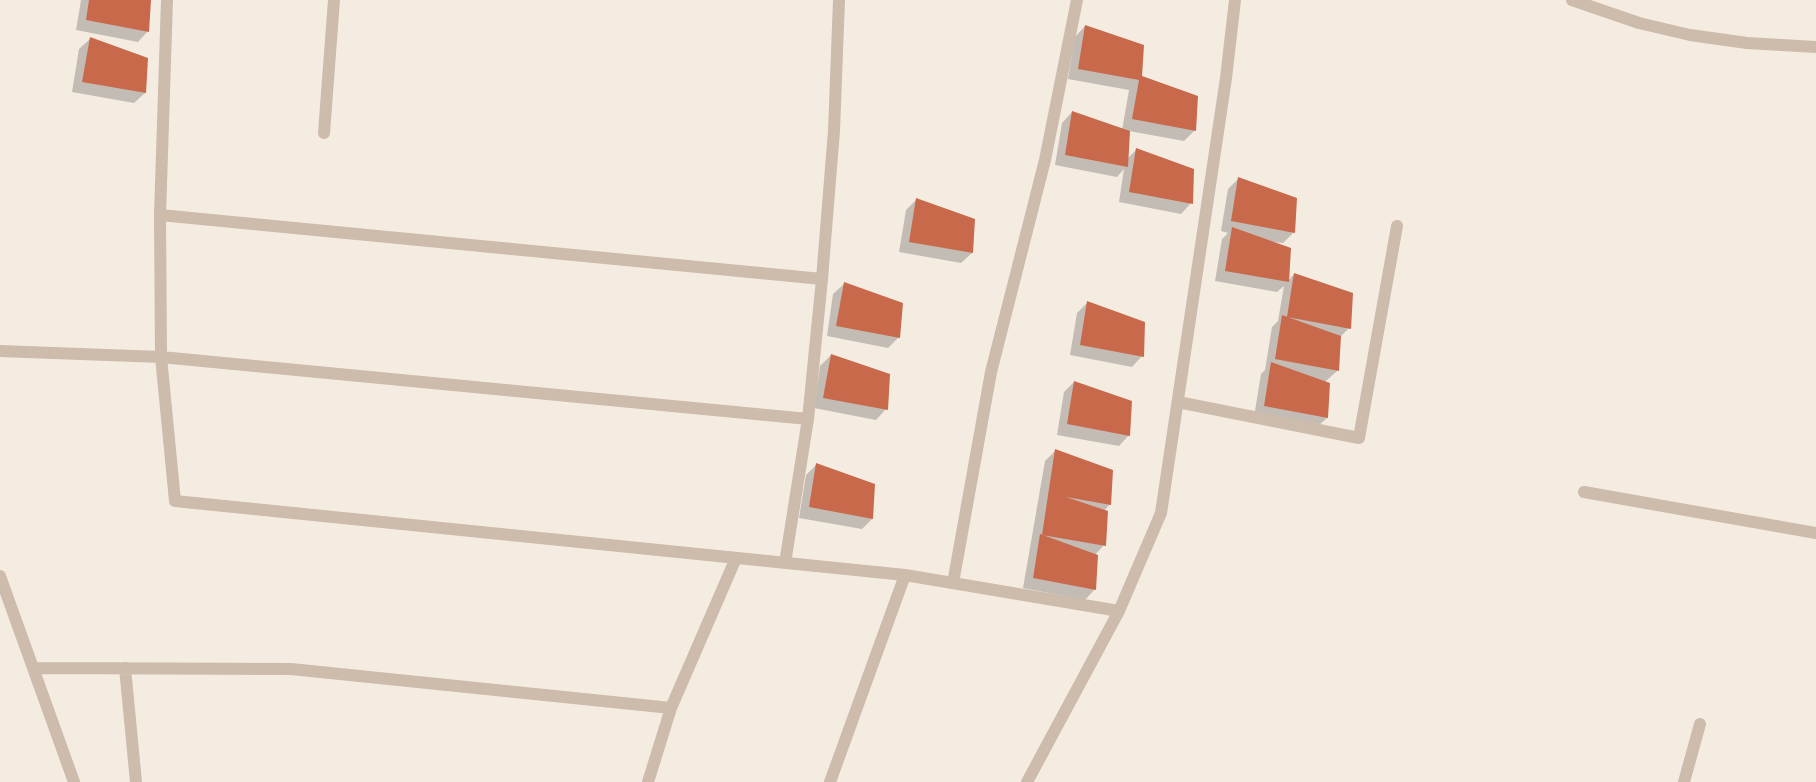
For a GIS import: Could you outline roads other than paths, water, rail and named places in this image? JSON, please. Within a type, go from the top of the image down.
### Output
[{"type":"street","points":[[167,0],[160,214],[161,358],[175,501],[905,576],[1119,611]]},
{"type":"street","points":[[324,133],[334,0]]},
{"type":"street","points":[[786,563],[808,419],[822,279],[834,131],[839,0]]},
{"type":"street","points":[[953,583],[991,372],[1045,160],[1077,0]]},
{"type":"street","points":[[1027,782],[1119,611],[1162,512],[1235,0]]},
{"type":"street","points":[[1572,0],[1690,36],[1816,47]]},
{"type":"street","points":[[160,214],[822,279]]},
{"type":"street","points":[[1178,402],[1359,438],[1397,226]]},
{"type":"street","points":[[0,351],[161,358],[808,419]]},
{"type":"street","points":[[1584,492],[1816,533]]},
{"type":"street","points":[[648,782],[671,708],[736,558]]},
{"type":"street","points":[[0,575],[74,782]]},
{"type":"street","points":[[830,782],[905,576]]},
{"type":"street","points":[[33,668],[291,669],[671,708]]},
{"type":"street","points":[[125,668],[136,782]]},
{"type":"street","points":[[1684,782],[1700,724]]}]
